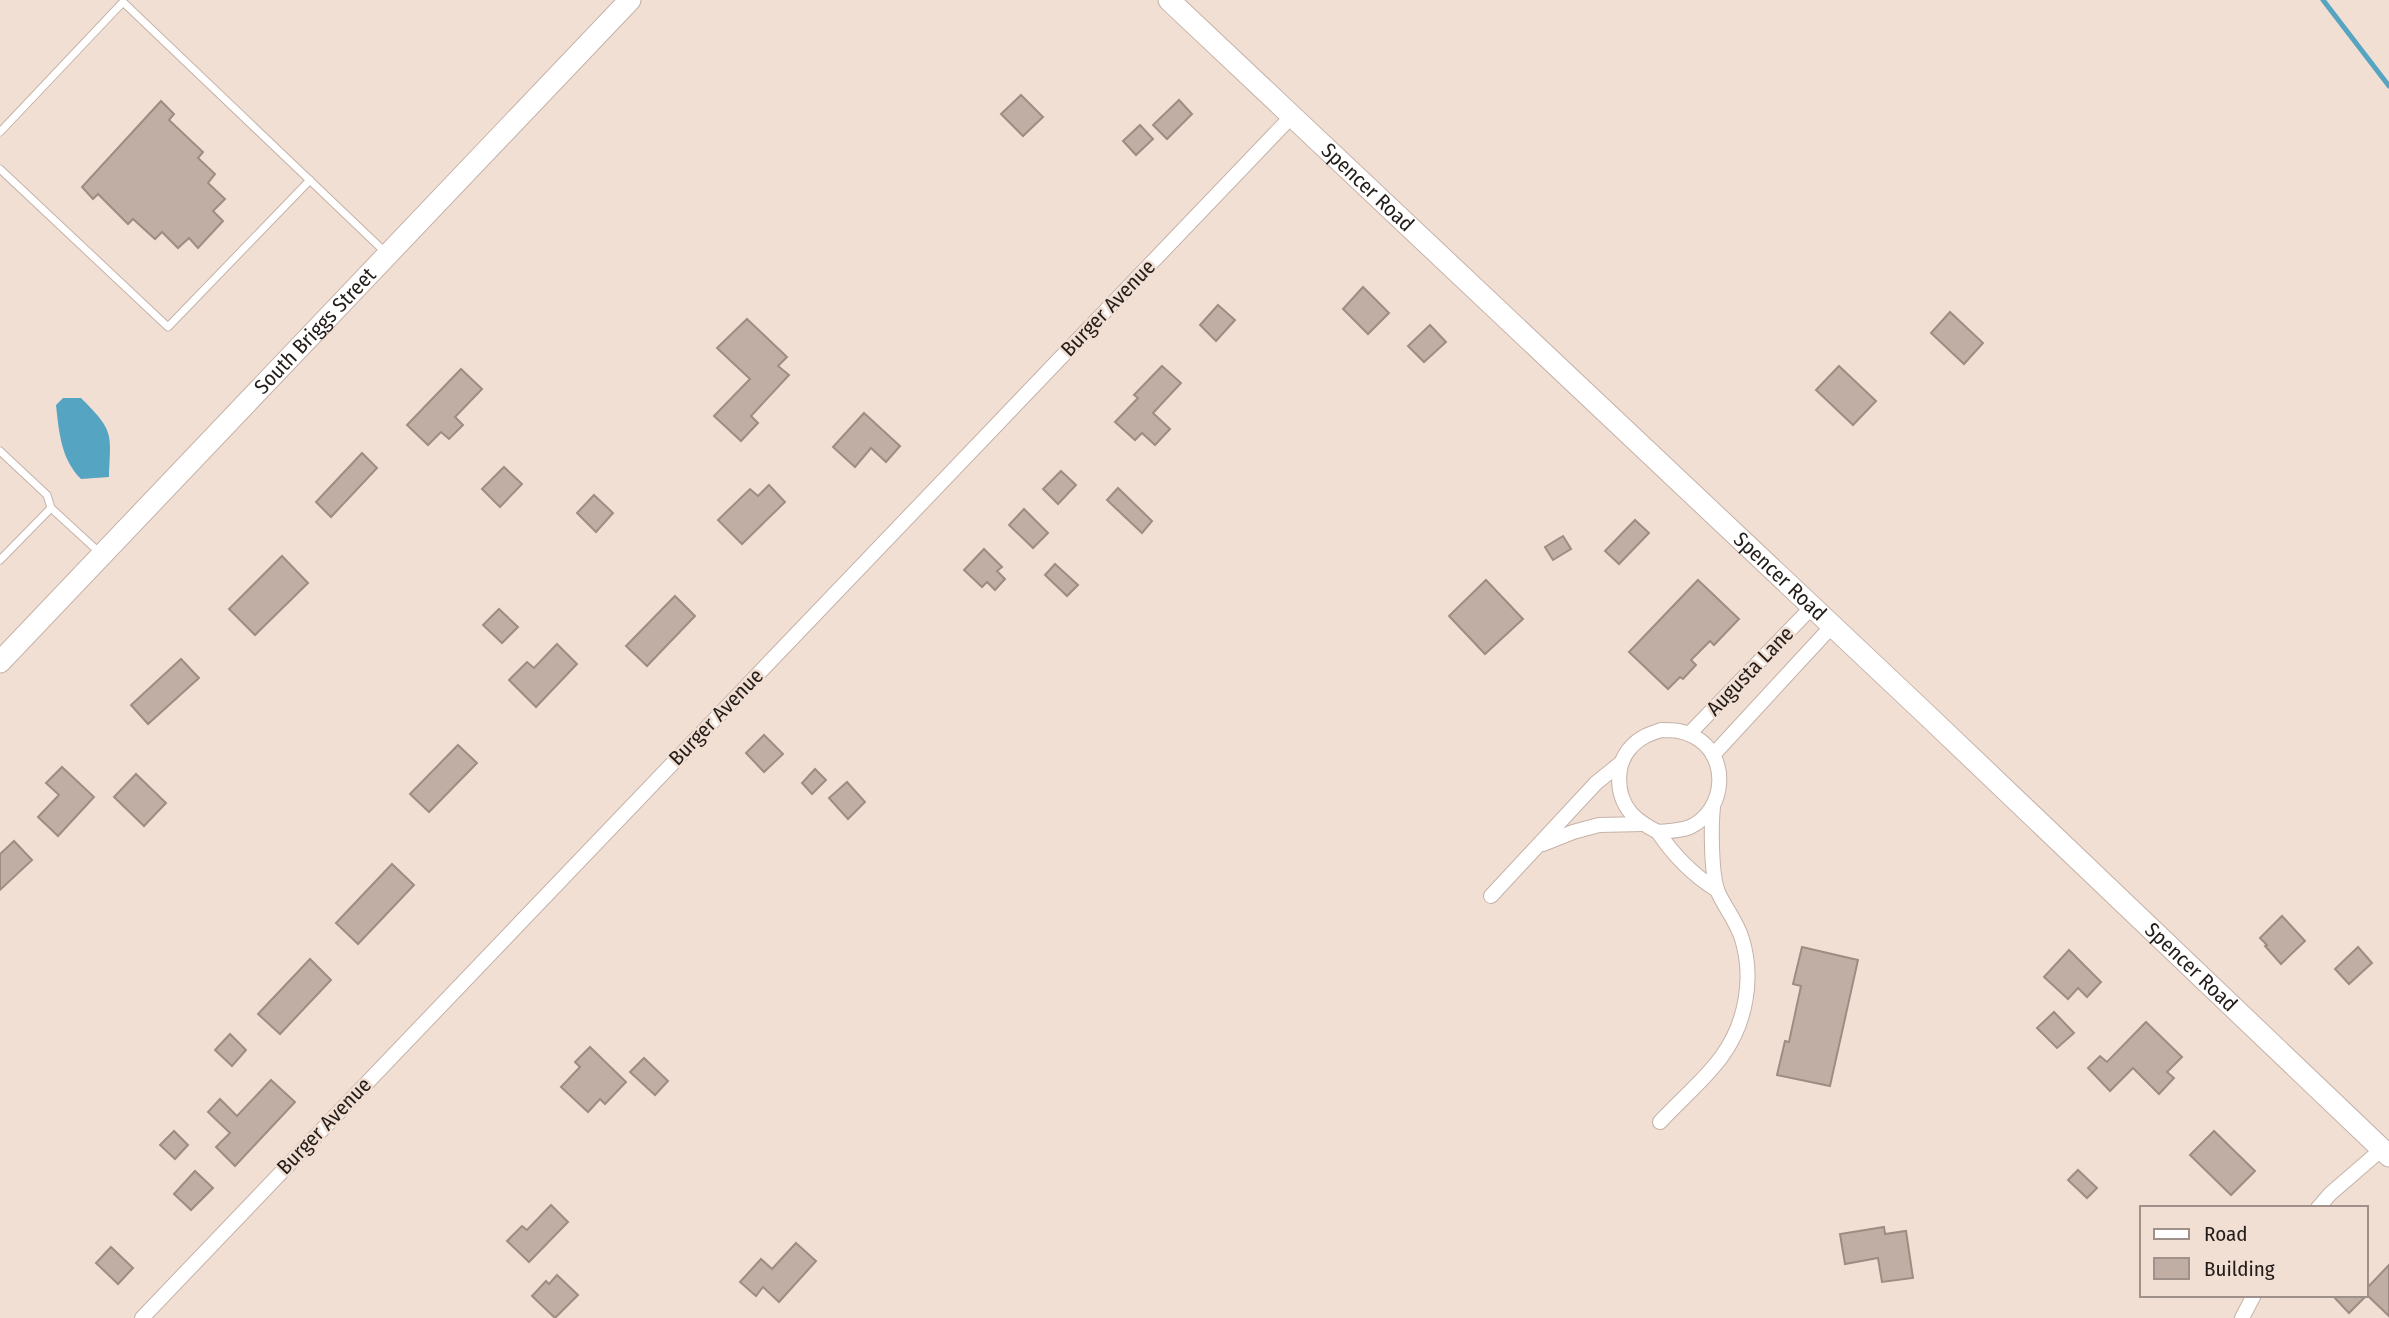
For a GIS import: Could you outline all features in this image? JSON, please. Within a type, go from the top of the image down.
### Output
[{"type":"street","name":"South Briggs Street","points":[[0,663],[630,0]]},
{"type":"street","name":"Spencer Road","points":[[1169,0],[2385,1153]]},
{"type":"street","name":"Burger Avenue","points":[[142,1318],[1291,117]]},
{"type":"street","name":"Augusta Lane","points":[[1689,734],[1812,607]]},
{"type":"street","name":"Augusta Lane","points":[[1713,755],[1832,626]]},
{"type":"street","points":[[1491,896],[1596,783],[1622,762],[1631,747],[1645,736],[1661,730],[1679,730],[1709,748],[1717,762],[1719,793],[1713,807],[1703,819],[1689,827],[1658,832]]},
{"type":"street","points":[[1622,762],[1619,779],[1621,797],[1630,812],[1643,824],[1658,832],[1696,877],[1717,890]]},
{"type":"street","points":[[1660,1122],[1722,1056],[1738,1029],[1746,1000],[1748,968],[1742,939],[1731,912],[1717,890],[1710,833],[1713,807]]},
{"type":"street","points":[[1542,844],[1599,825],[1643,824]]},
{"type":"street","points":[[2320,1206],[2330,1194],[2385,1153]]},
{"type":"street","points":[[2242,1318],[2253,1297]]},
{"type":"lane","points":[[0,132],[123,2],[388,255]]},
{"type":"lane","points":[[0,169],[167,327],[310,180]]},
{"type":"lane","points":[[0,451],[47,495],[51,508],[103,555]]},
{"type":"lane","points":[[0,560],[51,508]]},
{"type":"water","points":[[63,398],[81,398],[105,426],[110,441],[109,477],[81,479],[69,463],[62,445],[56,405]]},
{"type":"building","points":[[1021,95],[1043,117],[1023,136],[1001,114]]},
{"type":"building","points":[[1179,100],[1192,114],[1167,139],[1153,125]]},
{"type":"building","points":[[161,101],[174,114],[169,120],[203,152],[198,158],[215,174],[208,183],[225,199],[213,211],[223,221],[198,248],[189,238],[178,248],[162,232],[155,239],[133,219],[128,224],[98,194],[93,199],[82,187]]},
{"type":"building","points":[[1140,125],[1153,139],[1136,155],[1123,141]]},
{"type":"building","points":[[1363,287],[1389,313],[1368,334],[1343,309]]},
{"type":"building","points":[[1218,305],[1235,320],[1216,341],[1200,325]]},
{"type":"building","points":[[1950,312],[1983,343],[1964,364],[1931,333]]},
{"type":"building","points":[[747,319],[787,357],[778,366],[789,375],[751,416],[758,423],[741,441],[714,416],[750,379],[717,348]]},
{"type":"building","points":[[1430,325],[1446,342],[1424,362],[1408,346]]},
{"type":"building","points":[[1162,366],[1181,383],[1153,413],[1170,429],[1155,445],[1142,433],[1135,440],[1115,422],[1138,398],[1134,395]]},
{"type":"building","points":[[1839,366],[1876,401],[1853,425],[1816,390]]},
{"type":"building","points":[[461,369],[482,389],[455,417],[463,425],[449,439],[441,432],[428,445],[407,425]]},
{"type":"building","points":[[864,413],[900,446],[886,462],[871,448],[855,467],[833,447]]},
{"type":"building","points":[[362,453],[377,468],[331,517],[316,502]]},
{"type":"building","points":[[504,467],[522,484],[500,507],[482,489]]},
{"type":"building","points":[[1061,471],[1076,485],[1058,504],[1043,489]]},
{"type":"building","points":[[769,485],[785,502],[742,544],[718,520],[750,489],[758,496]]},
{"type":"building","points":[[1118,488],[1152,521],[1142,533],[1107,500]]},
{"type":"building","points":[[594,495],[613,513],[596,532],[577,513]]},
{"type":"building","points":[[1024,509],[1048,533],[1033,548],[1009,525]]},
{"type":"building","points":[[1635,520],[1649,533],[1619,564],[1605,551]]},
{"type":"building","points":[[1563,536],[1571,549],[1553,560],[1545,547]]},
{"type":"building","points":[[984,549],[1002,567],[997,571],[1005,579],[995,590],[987,582],[982,587],[964,570]]},
{"type":"building","points":[[282,556],[308,583],[255,635],[229,609]]},
{"type":"building","points":[[1055,564],[1078,585],[1067,596],[1045,575]]},
{"type":"building","points":[[1486,580],[1523,619],[1485,654],[1449,616]]},
{"type":"building","points":[[1698,580],[1739,619],[1714,645],[1710,641],[1691,660],[1696,665],[1683,679],[1680,677],[1668,689],[1629,652]]},
{"type":"building","points":[[675,596],[695,616],[647,666],[626,646]]},
{"type":"building","points":[[499,609],[518,627],[502,643],[483,625]]},
{"type":"building","points":[[557,644],[577,664],[536,707],[509,680],[527,662],[534,668]]},
{"type":"building","points":[[181,659],[199,678],[148,724],[131,705]]},
{"type":"building","points":[[764,735],[783,754],[764,772],[746,753]]},
{"type":"building","points":[[458,745],[477,763],[429,812],[410,794]]},
{"type":"building","points":[[62,767],[94,797],[58,836],[38,817],[59,795],[46,783]]},
{"type":"building","points":[[815,769],[826,780],[812,794],[802,783]]},
{"type":"building","points":[[136,774],[166,803],[144,826],[114,797]]},
{"type":"building","points":[[847,782],[865,802],[848,819],[829,798]]},
{"type":"building","points":[[14,841],[32,860],[0,890],[0,854]]},
{"type":"building","points":[[392,864],[414,885],[358,944],[336,923]]},
{"type":"building","points":[[2282,916],[2305,941],[2281,964],[2260,938]]},
{"type":"building","points":[[1802,947],[1858,960],[1830,1086],[1777,1075],[1785,1041],[1789,1042],[1801,986],[1793,984]]},
{"type":"building","points":[[2358,947],[2372,963],[2349,984],[2335,969]]},
{"type":"building","points":[[2069,950],[2101,982],[2087,997],[2078,988],[2068,999],[2044,977]]},
{"type":"building","points":[[310,959],[331,980],[280,1034],[258,1014]]},
{"type":"building","points":[[2054,1012],[2074,1033],[2057,1048],[2037,1028]]},
{"type":"building","points":[[2146,1022],[2182,1057],[2167,1072],[2174,1078],[2159,1094],[2133,1068],[2110,1091],[2088,1068],[2100,1056],[2107,1062]]},
{"type":"building","points":[[230,1034],[246,1050],[232,1066],[215,1050]]},
{"type":"building","points":[[590,1047],[626,1082],[605,1104],[600,1099],[588,1112],[561,1087],[580,1067],[575,1062]]},
{"type":"building","points":[[644,1058],[668,1081],[655,1095],[630,1072]]},
{"type":"building","points":[[271,1080],[295,1102],[235,1166],[216,1147],[230,1133],[208,1112],[220,1099],[237,1116]]},
{"type":"building","points":[[174,1131],[188,1145],[175,1159],[160,1145]]},
{"type":"building","points":[[2214,1131],[2255,1171],[2231,1195],[2190,1155]]},
{"type":"building","points":[[2078,1170],[2097,1188],[2087,1198],[2068,1180]]},
{"type":"building","points":[[195,1171],[213,1188],[191,1210],[174,1194]]},
{"type":"building","points":[[551,1205],[568,1222],[529,1262],[507,1241],[522,1226],[527,1230]]},
{"type":"building","points":[[1884,1227],[1885,1234],[1906,1231],[1913,1278],[1882,1282],[1878,1258],[1845,1264],[1840,1234]]},
{"type":"building","points":[[796,1243],[816,1261],[779,1302],[763,1287],[756,1296],[740,1282],[761,1259],[772,1269]]},
{"type":"building","points":[[111,1247],[133,1268],[118,1284],[96,1263]]},
{"type":"building","points":[[2389,1265],[2389,1316],[2368,1296],[2368,1287]]},
{"type":"building","points":[[557,1275],[578,1295],[555,1318],[532,1296],[546,1281],[549,1284]]},
{"type":"building","points":[[2334,1297],[2365,1297],[2349,1313]]},
{"type":"waterway","points":[[2323,0],[2389,86]]}]
